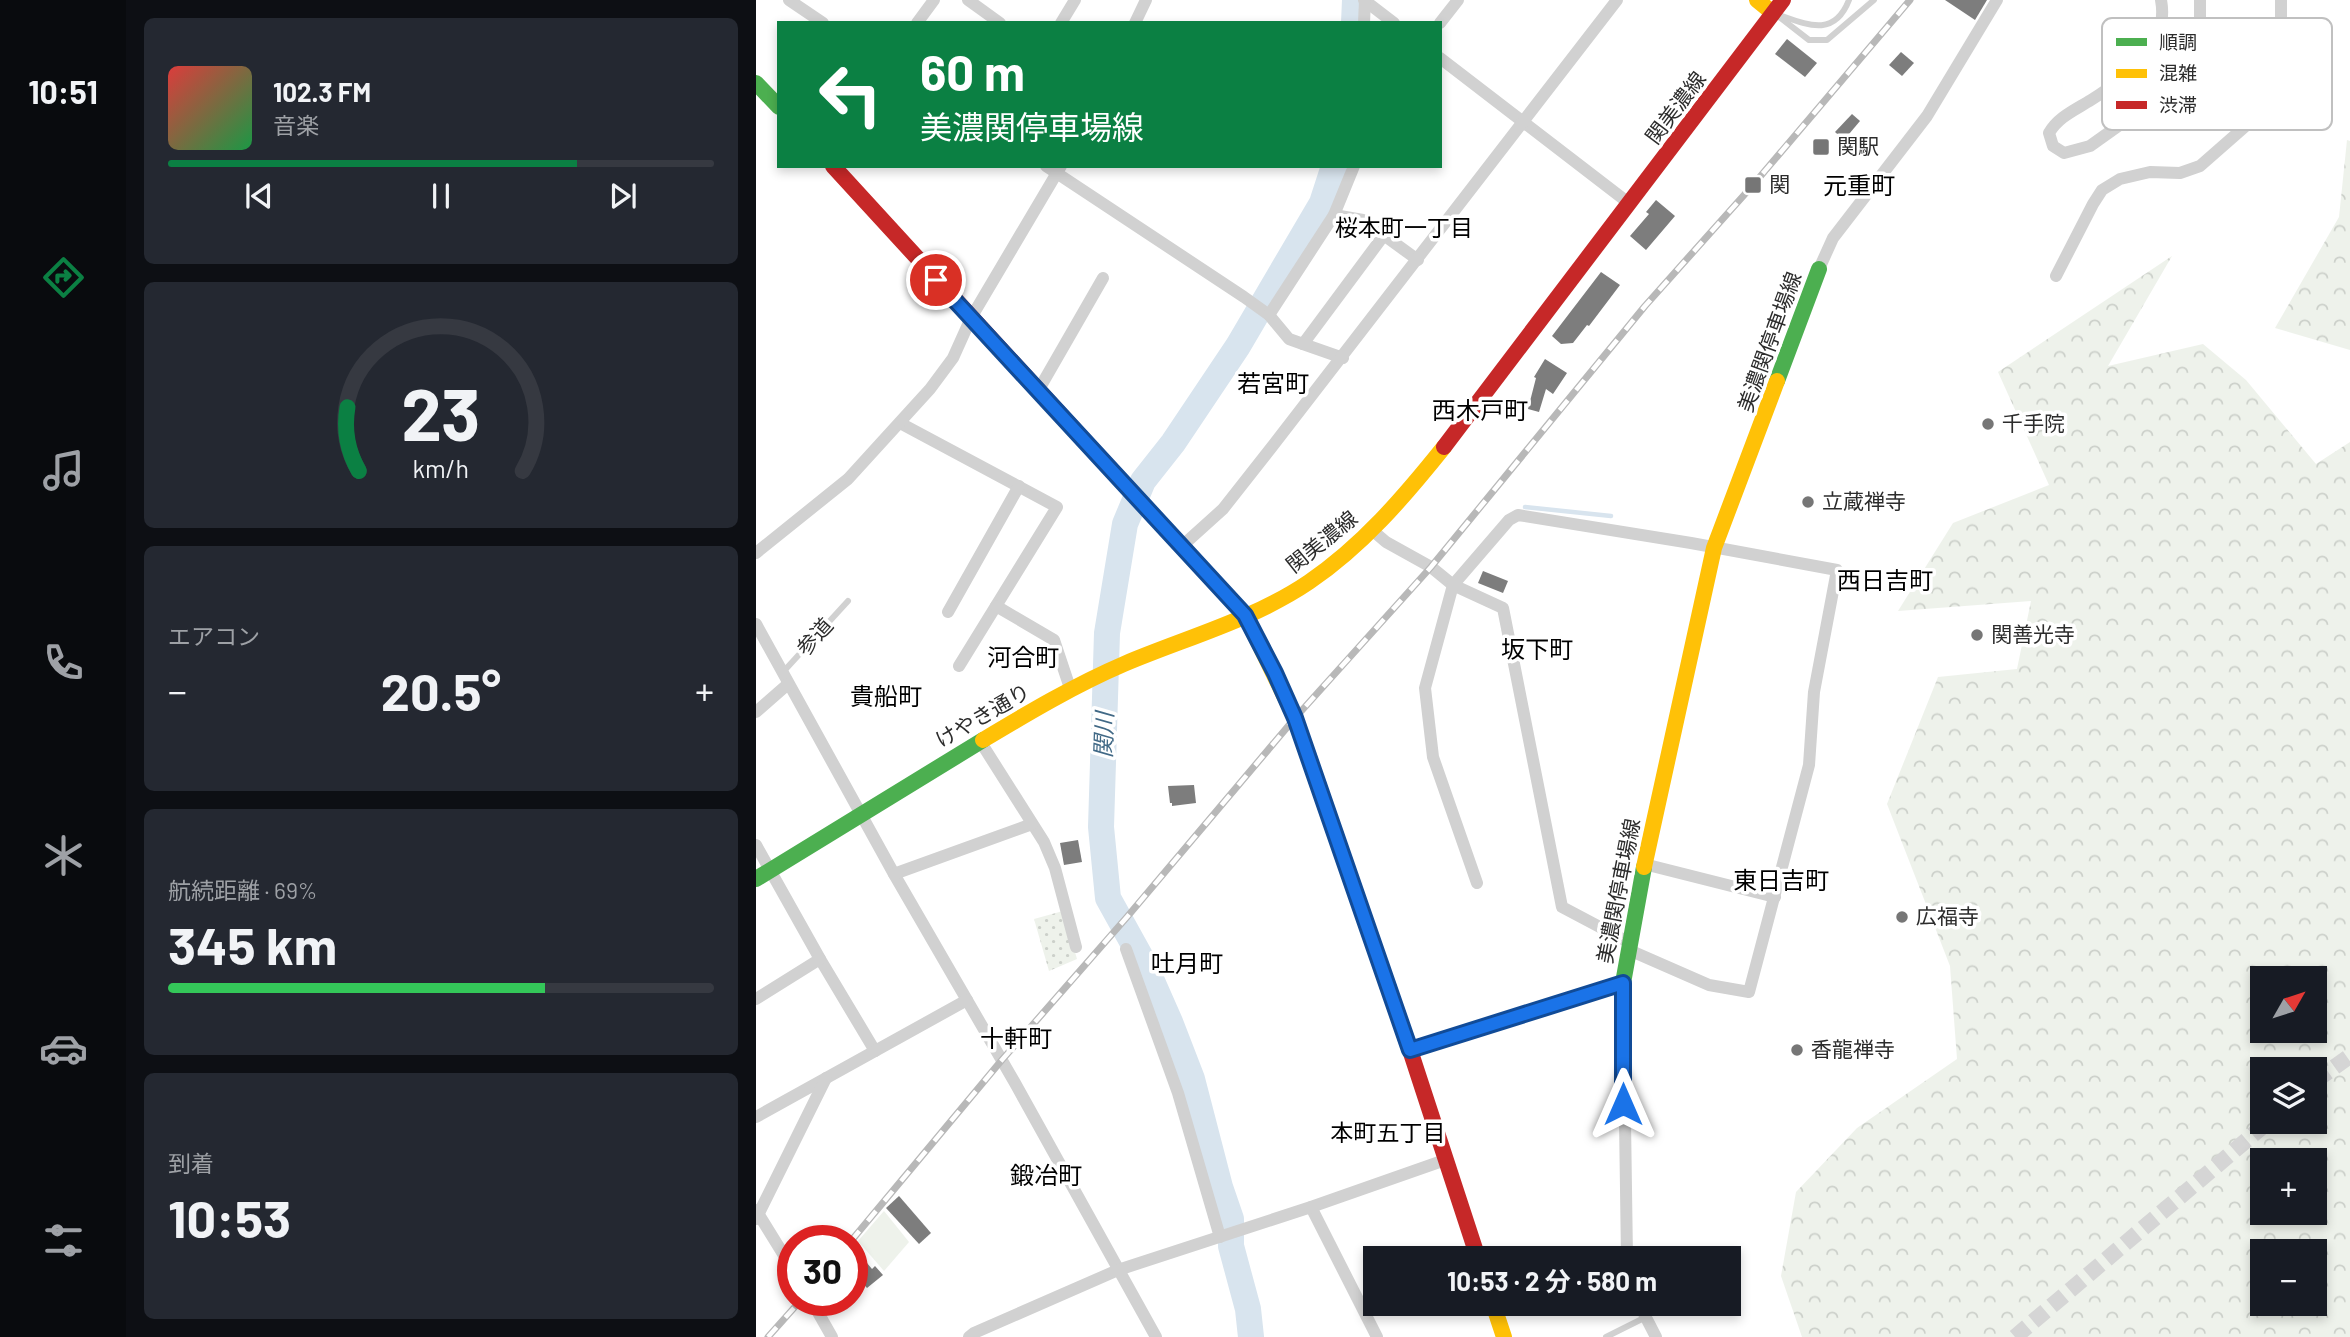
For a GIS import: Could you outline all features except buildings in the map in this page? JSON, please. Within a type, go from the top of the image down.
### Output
[{"type":"main road","points":[[1757,0],[1778,6]]},
{"type":"main road","name":"関美濃線","points":[[1245,615],[1297,590],[1333,565],[1372,530],[1415,484],[1778,6]]},
{"type":"main road","points":[[756,83],[777,105]]},
{"type":"main road","points":[[834,168],[1245,615],[1295,718],[1410,1050],[1474,1246]]},
{"type":"main road","name":"美濃関停車場線","points":[[1410,1050],[1623,983],[1644,864],[1714,548],[1819,269]]},
{"type":"main road","name":"けやき通り","points":[[756,879],[980,741],[1091,680],[1125,663],[1245,615]]},
{"type":"main road","points":[[1497,1316],[1504,1337]]},
{"type":"street","points":[[789,0],[820,21]]},
{"type":"street","points":[[918,21],[934,0]]},
{"type":"street","points":[[968,0],[997,21]]},
{"type":"street","points":[[1062,21],[1074,0]]},
{"type":"street","points":[[1136,21],[1146,0]]},
{"type":"street","points":[[1364,0],[1364,21]]},
{"type":"street","points":[[1364,0],[1391,21]]},
{"type":"street","points":[[1442,21],[1458,0]]},
{"type":"street","points":[[1182,546],[1223,509],[1343,358],[1617,0]]},
{"type":"street","points":[[1819,269],[1833,238],[1927,116],[1997,0]]},
{"type":"street","points":[[2161,0],[2162,18]]},
{"type":"street","points":[[2200,0],[2200,18]]},
{"type":"street","points":[[2281,0],[2281,18]]},
{"type":"street","points":[[1442,60],[1630,204]]},
{"type":"street","points":[[2102,94],[2056,122],[2049,133],[2053,146],[2064,153],[2090,146],[2113,130]]},
{"type":"street","points":[[2056,275],[2102,190],[2120,179],[2150,172],[2180,173],[2200,166],[2241,130]]},
{"type":"street","points":[[1269,315],[1334,215],[1353,168]]},
{"type":"street","points":[[756,553],[848,480],[900,423],[953,358],[971,318],[1055,169],[1269,315],[1289,340],[1343,358]]},
{"type":"street","points":[[1334,215],[1363,220],[1418,260]]},
{"type":"street","points":[[1303,344],[1384,235]]},
{"type":"street","points":[[1038,391],[1102,278]]},
{"type":"street","points":[[900,423],[1057,507],[959,666]]},
{"type":"street","points":[[948,612],[1018,486]]},
{"type":"street","points":[[1372,530],[1453,585],[1503,608],[1562,908],[1630,946],[1709,985],[1749,992],[1809,765],[1814,692],[1837,570],[1518,515],[1509,520],[1453,585],[1425,688],[1433,757],[1477,883]]},
{"type":"street","points":[[996,606],[1054,640],[1071,691]]},
{"type":"street","points":[[756,624],[860,814],[1156,1337]]},
{"type":"street","points":[[756,653],[772,653]]},
{"type":"street","points":[[756,712],[785,678]]},
{"type":"street","points":[[980,741],[1032,824],[1055,868],[1076,947]]},
{"type":"street","points":[[894,874],[1032,824]]},
{"type":"street","points":[[756,845],[875,1051]]},
{"type":"street","points":[[1644,864],[1774,897]]},
{"type":"street","points":[[1126,949],[1178,1093],[1221,1237]]},
{"type":"street","points":[[756,999],[820,959]]},
{"type":"street","points":[[1623,983],[1627,1246]]},
{"type":"street","points":[[756,1117],[967,1000]]},
{"type":"street","points":[[777,1245],[757,1214],[826,1078]]},
{"type":"street","points":[[970,1337],[1031,1306],[1118,1270],[1445,1160]]},
{"type":"street","points":[[1311,1207],[1377,1337]]},
{"type":"street","points":[[820,1316],[832,1337]]},
{"type":"street","points":[[1646,1317],[1656,1337]]},
{"type":"lane","points":[[1778,6],[1813,27],[1831,23],[1845,11],[1849,0]]},
{"type":"lane","points":[[1778,6],[1809,40],[1827,40],[1874,0]]},
{"type":"lane","name":"参道","points":[[785,678],[848,601]]},
{"type":"lane","points":[[1606,1337],[1646,1317]]},
{"type":"green space","points":[[2347,140],[2350,141],[2350,350],[2275,328],[2339,217]]},
{"type":"green space","points":[[2172,256],[2108,366],[2203,344],[2246,380],[2316,464],[2350,442],[2350,1337],[1802,1337],[1781,1276],[1796,1192],[1857,1128],[1957,1059],[1950,966],[1887,804],[1938,677],[2017,669],[2031,601],[1898,611],[1953,523],[2049,485],[1998,372]]},
{"type":"green space","points":[[1063,911],[1077,959],[1049,971],[1034,919]]},
{"type":"green space","points":[[884,1211],[909,1242],[884,1271],[868,1253],[868,1229]]},
{"type":"waterway","name":"関川","points":[[1354,21],[1355,0]]},
{"type":"waterway","name":"関川","points":[[1251,1337],[1248,1309],[1231,1246],[1231,1219],[1192,1079],[1144,963],[1108,898],[1101,827],[1107,633],[1125,524],[1143,481],[1173,443],[1238,346],[1322,203],[1333,168]]},
{"type":"waterway","points":[[1525,507],[1611,516]]},
{"type":"tunnel","points":[[2327,1072],[2350,1056]]},
{"type":"tunnel","points":[[2015,1337],[2254,1134]]},
{"type":"railway","points":[[864,1225],[1295,718],[1431,567],[1645,306],[1753,185],[1910,0]]},
{"type":"railway","points":[[768,1337],[787,1316]]},
{"type":"traffic: fast","points":[[756,83],[777,105]]},
{"type":"traffic: fast","points":[[1777,381],[1819,269]]},
{"type":"traffic: fast","points":[[1130,490],[1245,615]]},
{"type":"traffic: fast","points":[[756,879],[983,740]]},
{"type":"traffic: fast","points":[[1348,871],[1410,1050],[1623,983],[1644,867]]},
{"type":"traffic: slow","points":[[1757,0],[1773,13]]},
{"type":"traffic: slow","points":[[1644,867],[1714,548],[1777,381]]},
{"type":"traffic: slow","points":[[983,740],[1088,681],[1124,664],[1242,618],[1309,582],[1364,537],[1444,447]]},
{"type":"traffic: slow","points":[[1245,615],[1295,718],[1348,871]]},
{"type":"traffic: slow","points":[[1497,1316],[1504,1337]]},
{"type":"traffic: jam","points":[[1444,447],[1783,0]]},
{"type":"traffic: jam","points":[[835,168],[1130,490]]},
{"type":"traffic: jam","points":[[1410,1050],[1474,1246]]},
{"type":"place","name":"関駅","points":[[1821,147]]},
{"type":"place","name":"関","points":[[1753,185]]},
{"type":"place","name":"千手院","points":[[1988,424]]},
{"type":"place","name":"立蔵禅寺","points":[[1808,502]]},
{"type":"place","name":"関善光寺","points":[[1977,635]]},
{"type":"place","name":"広福寺","points":[[1902,917]]},
{"type":"place","name":"香龍禅寺","points":[[1797,1050]]},
{"type":"district","name":"元重町","points":[[1859,186]]},
{"type":"district","name":"桜本町一丁目","points":[[1404,228]]},
{"type":"district","name":"若宮町","points":[[1273,384]]},
{"type":"district","name":"西木戸町","points":[[1480,411]]},
{"type":"district","name":"西日吉町","points":[[1885,581]]},
{"type":"district","name":"坂下町","points":[[1537,650]]},
{"type":"district","name":"河合町","points":[[1023,658]]},
{"type":"district","name":"貴船町","points":[[886,697]]},
{"type":"district","name":"東日吉町","points":[[1781,881]]},
{"type":"district","name":"吐月町","points":[[1187,964]]},
{"type":"district","name":"十軒町","points":[[1016,1039]]},
{"type":"district","name":"本町五丁目","points":[[1388,1133]]},
{"type":"district","name":"鍛冶町","points":[[1046,1176]]},
{"type":"route","points":[[936,280],[1245,615],[1295,718],[1410,1050],[1623,983],[1623,1104]]}]
